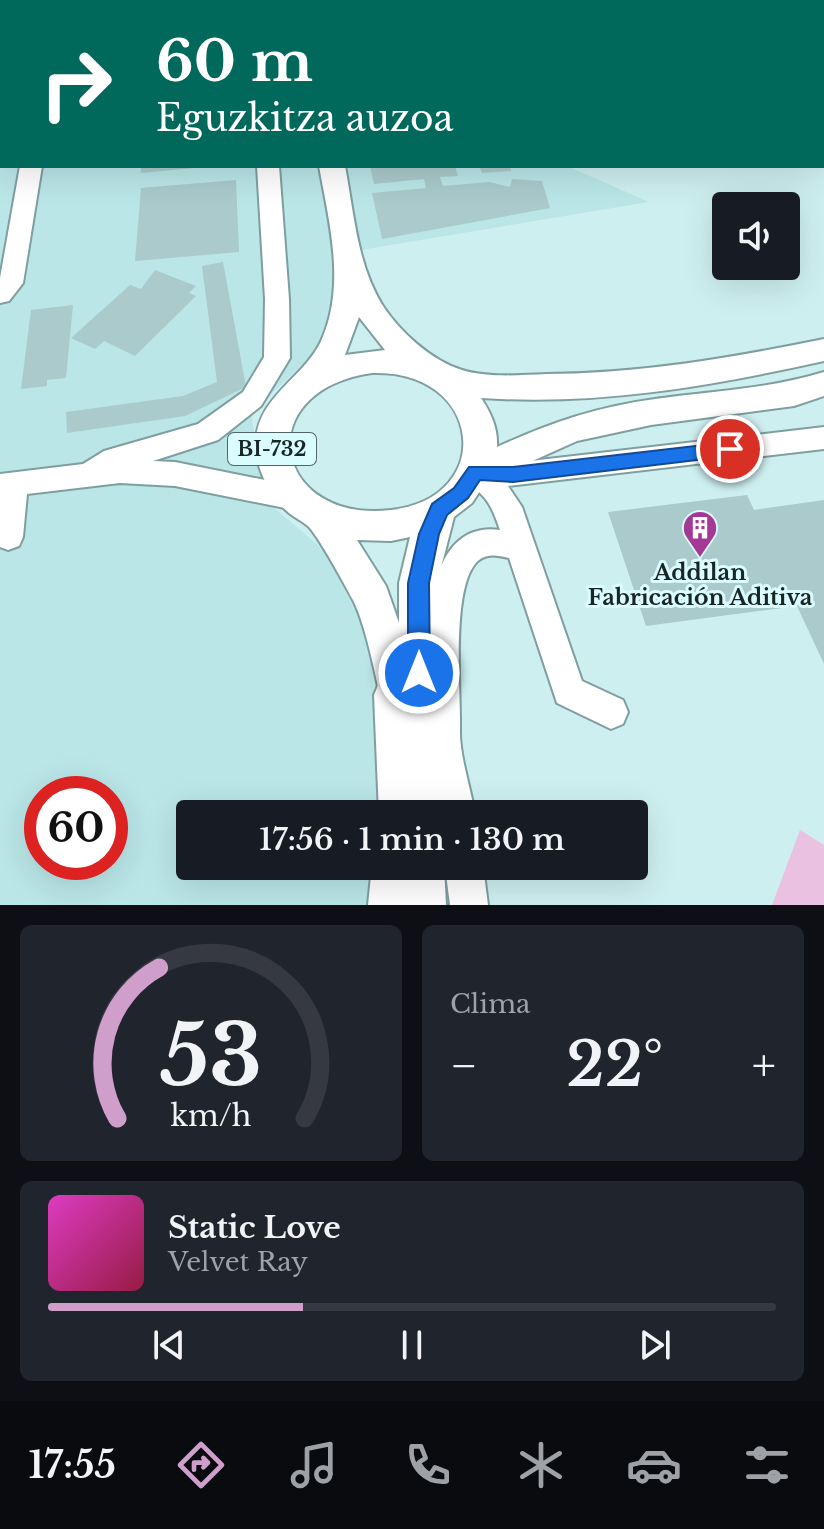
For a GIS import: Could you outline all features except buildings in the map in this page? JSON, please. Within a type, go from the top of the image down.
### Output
[{"type":"main road","name":"BI-732","points":[[332,168],[349,278],[341,327],[329,358],[314,378],[292,396],[278,417],[271,445],[277,473],[308,507],[372,598],[404,650],[430,740],[421,800]]},
{"type":"main road","name":"BI-732","points":[[308,507],[349,525],[381,527],[412,522],[439,510],[461,493],[507,478],[482,445],[478,418],[463,394],[409,354],[385,330],[366,305],[346,255]]},
{"type":"main road","points":[[439,376],[481,386],[568,385],[692,377],[824,350]]},
{"type":"main road","name":"BI-732","points":[[314,378],[344,366],[377,361],[409,364],[439,376]]},
{"type":"main road","points":[[507,478],[570,429],[651,412],[794,394],[824,384]]},
{"type":"main road","name":"BI-732","points":[[404,650],[429,534],[439,510]]},
{"type":"main road","points":[[421,880],[422,905]]},
{"type":"street","points":[[0,295],[11,283],[31,168]]},
{"type":"street","points":[[90,474],[114,459],[162,448],[208,432],[252,399],[277,358],[277,299],[268,168]]},
{"type":"street","points":[[120,471],[217,443],[247,425],[278,417]]},
{"type":"street","points":[[507,478],[824,438]]},
{"type":"street","points":[[8,537],[7,486],[120,471],[175,474],[308,507]]},
{"type":"street","points":[[507,478],[507,507],[516,540],[569,692],[611,712]]},
{"type":"street","points":[[507,478],[524,503],[516,540]]},
{"type":"street","points":[[452,800],[430,740],[443,602],[464,553],[507,478]]},
{"type":"street","points":[[464,553],[483,540],[516,540]]},
{"type":"street","points":[[398,800],[404,650]]},
{"type":"street","points":[[387,905],[390,880]]},
{"type":"street","points":[[466,880],[469,905]]},
{"type":"shaded area","points":[[0,168],[572,168],[649,202],[331,255],[335,272],[330,333],[303,364],[251,413],[266,501],[326,552],[371,642],[377,800],[176,800],[176,880],[381,880],[382,905],[0,905]]},
{"type":"shaded area","points":[[800,830],[824,845],[824,905],[772,905]]},
{"type":"place","name":"Addilan Fabricación Aditiva","points":[[700,559]]},
{"type":"route","points":[[419,673],[418,583],[429,534],[439,510],[461,493],[475,472],[513,475],[730,449]]}]
